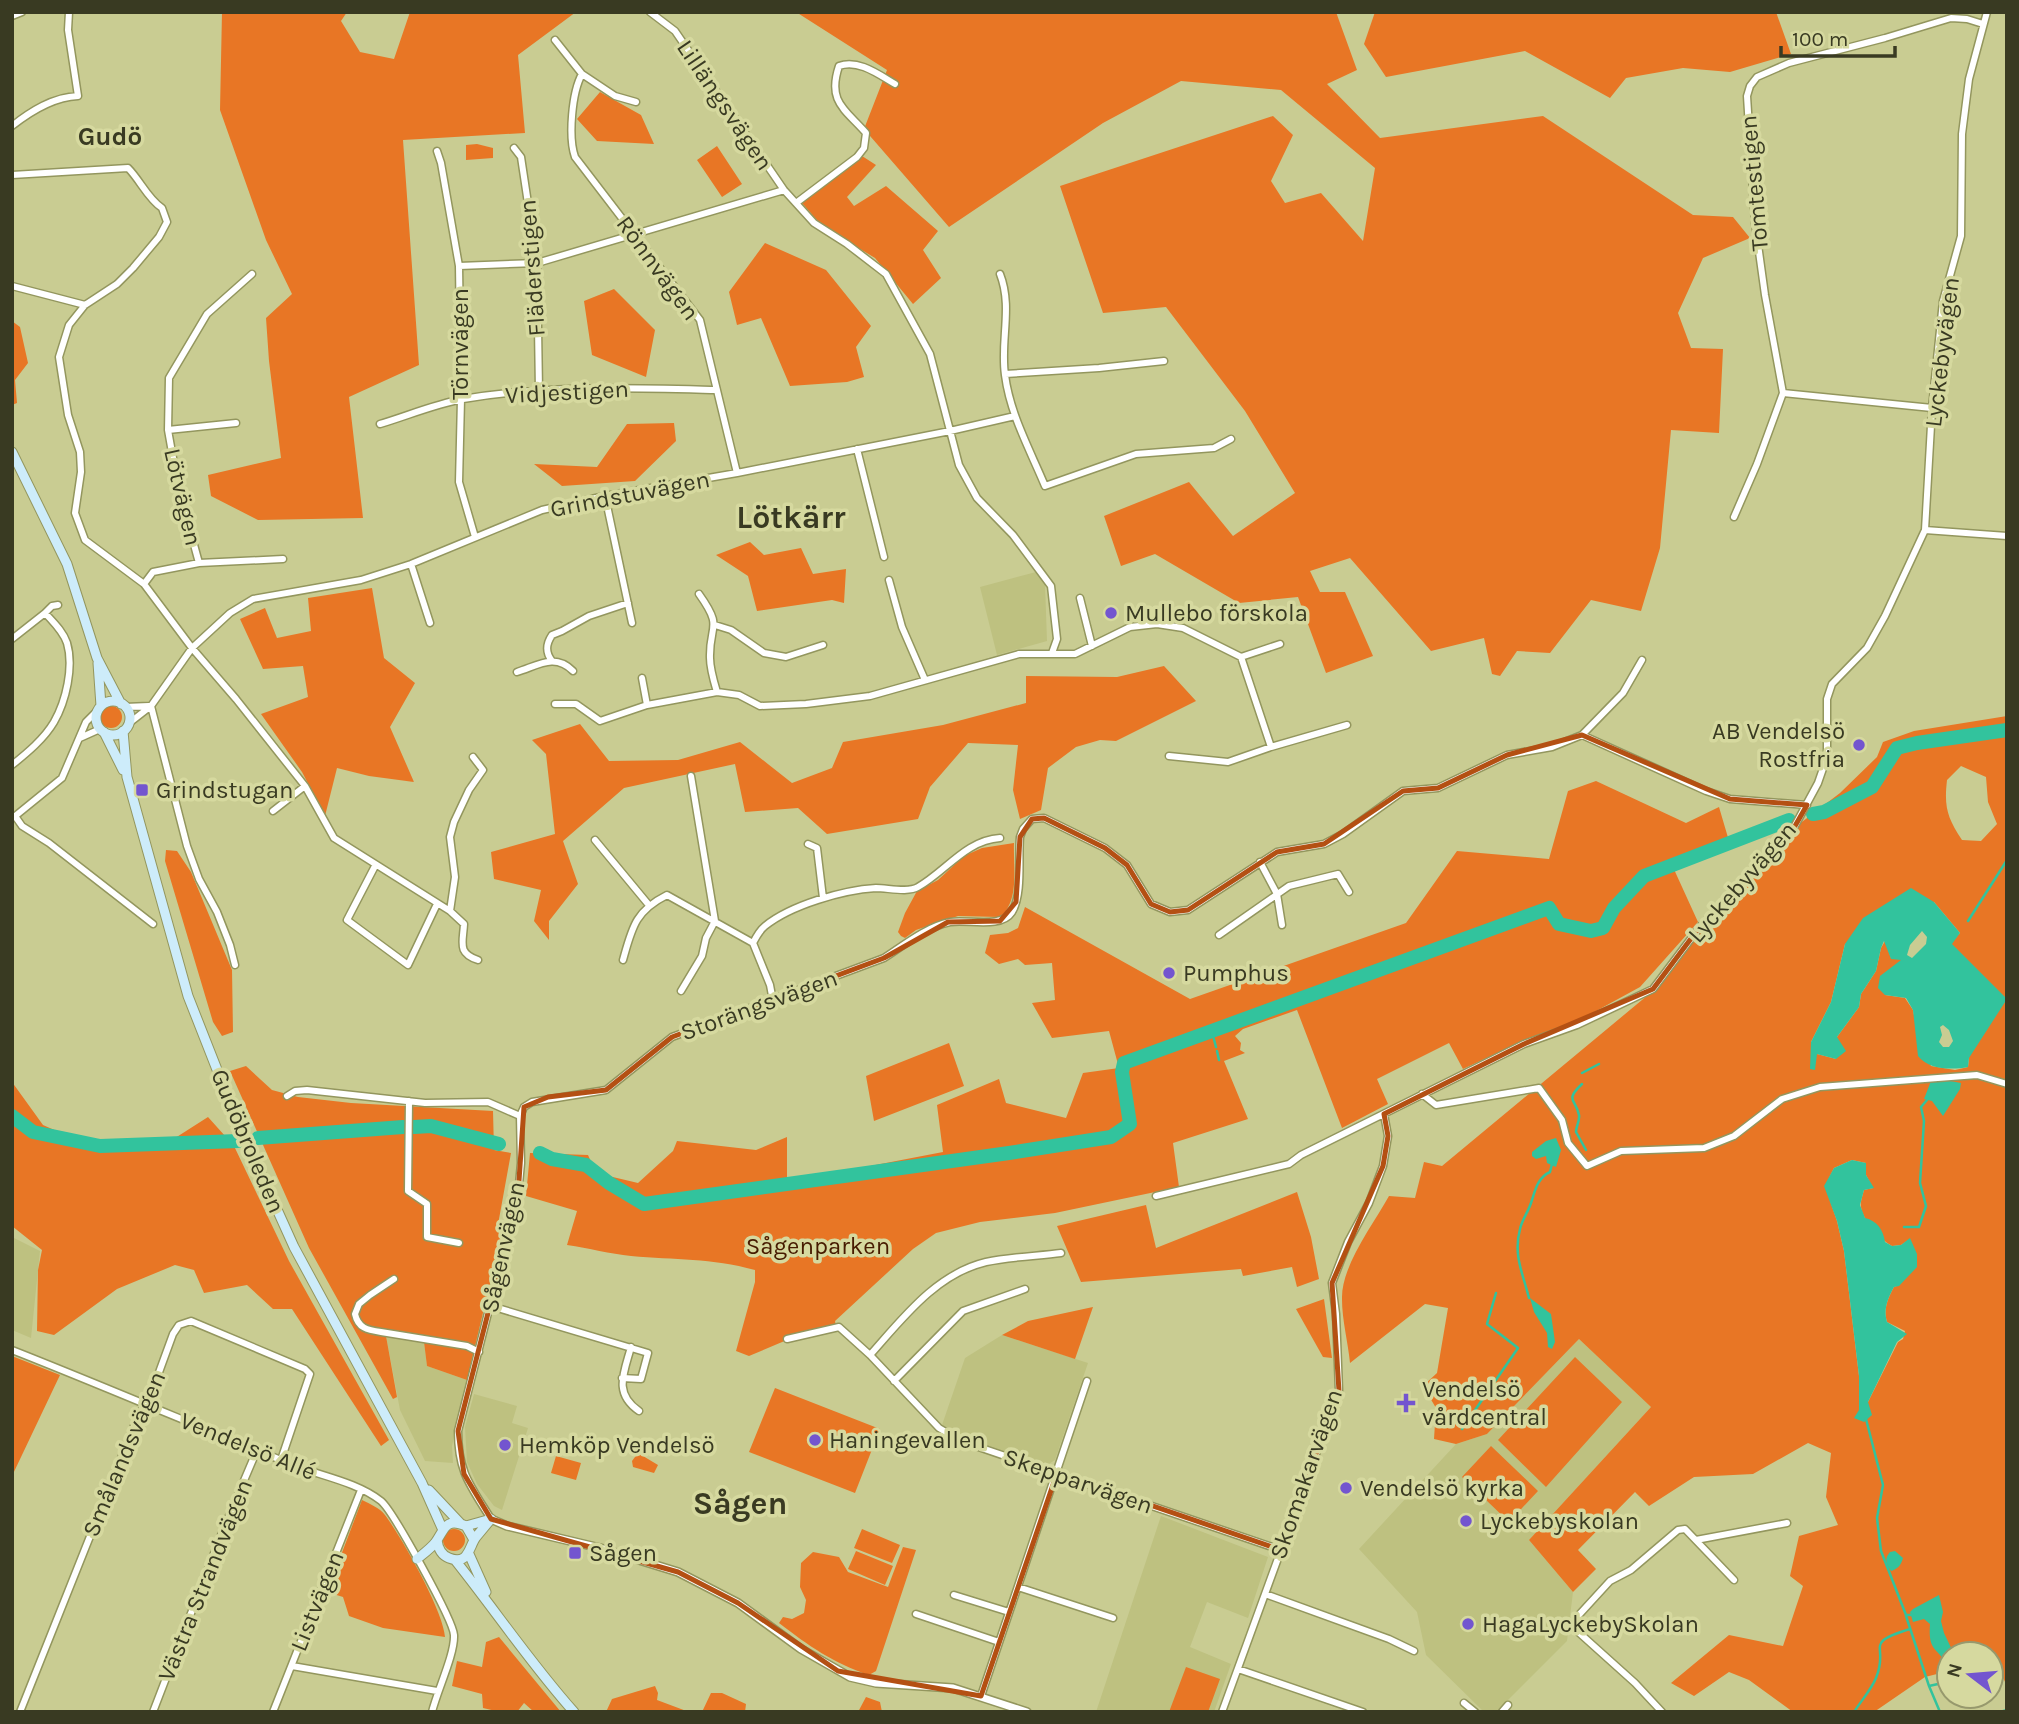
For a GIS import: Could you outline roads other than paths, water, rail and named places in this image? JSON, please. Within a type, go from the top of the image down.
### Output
[{"type":"main road","points":[[12,452],[67,564],[97,658],[128,712],[125,727],[116,735],[102,731],[96,718],[99,709],[97,658]]},
{"type":"main road","points":[[99,709],[111,701],[123,705]]},
{"type":"main road","name":"Gudöbroleden","points":[[125,727],[127,777]]},
{"type":"main road","name":"Gudöbroleden","points":[[102,731],[127,777],[188,996],[237,1123],[294,1247],[422,1483],[442,1528]]},
{"type":"main road","name":"Gudöbroleden","points":[[422,1483],[464,1525]]},
{"type":"main road","points":[[417,1559],[437,1541],[442,1528],[455,1523],[464,1525],[491,1519]]},
{"type":"main road","points":[[491,1519],[474,1540],[469,1554],[494,1609]]},
{"type":"main road","points":[[464,1525],[472,1532],[474,1540]]},
{"type":"main road","points":[[437,1541],[442,1553],[455,1560],[494,1609],[526,1657],[574,1712]]},
{"type":"main road","points":[[417,1559],[442,1553]]},
{"type":"main road","points":[[455,1560],[469,1554]]},
{"type":"street","points":[[12,16],[22,12]]},
{"type":"street","points":[[12,126],[46,104],[64,96],[78,96],[68,30],[69,12]]},
{"type":"street","name":"Lillängsvägen","points":[[650,12],[675,31],[784,190],[814,223],[886,274],[930,354],[958,465],[977,498],[1013,535],[1051,586],[1057,639],[1052,653]]},
{"type":"street","name":"Lyckebyvägen","points":[[1156,1196],[1289,1164],[1301,1155],[1524,1044],[1577,1025],[1653,989],[1699,928],[1791,833],[1818,783],[1827,757],[1827,699],[1832,684],[1867,648],[1925,530],[1932,408],[1943,301],[1961,236],[1962,134],[1969,79],[1987,12]]},
{"type":"street","name":"Tomtestigen","points":[[1783,393],[1765,295],[1752,201],[1747,96],[1750,86],[1766,72],[1789,63],[1951,18],[1983,24]]},
{"type":"street","points":[[555,40],[582,74],[615,96],[636,102]]},
{"type":"street","points":[[796,203],[857,157],[864,148],[866,133],[840,107],[833,82],[839,66],[849,62],[870,69],[895,84]]},
{"type":"street","name":"Rönnvägen","points":[[582,74],[576,84],[572,148],[575,157],[700,320],[737,473]]},
{"type":"street","name":"Fläderstigen","points":[[514,148],[521,157],[537,263],[539,391]]},
{"type":"street","name":"Törnvägen","points":[[436,151],[441,163],[459,266],[461,399],[458,482],[475,537]]},
{"type":"street","points":[[12,175],[128,168],[154,202],[162,208],[167,222],[159,237],[117,284],[85,304],[69,325],[59,357],[68,415],[80,452],[82,472],[75,513],[85,540],[144,584],[192,648],[305,786],[334,838],[450,911],[464,924],[463,950],[467,956],[478,960]]},
{"type":"street","points":[[459,266],[537,263],[784,190]]},
{"type":"street","name":"Lötvägen","points":[[199,563],[178,486],[168,430],[169,378],[207,314],[252,274]]},
{"type":"street","points":[[1000,274],[1007,290],[1005,374],[1015,416],[1045,486],[1136,454],[1214,448],[1231,439]]},
{"type":"street","points":[[12,286],[85,304]]},
{"type":"street","points":[[1005,374],[1164,361]]},
{"type":"street","name":"Vidjestigen","points":[[380,424],[461,399],[539,391],[602,388],[717,390]]},
{"type":"street","points":[[1734,517],[1783,393],[1932,408]]},
{"type":"street","name":"Grindstuvägen","points":[[125,727],[151,706],[192,648],[229,613],[253,599],[361,580],[411,564],[542,510],[857,450],[1015,416]]},
{"type":"street","name":"Lötvägen","points":[[168,430],[236,423]]},
{"type":"street","points":[[857,450],[884,556]]},
{"type":"street","points":[[605,496],[632,623]]},
{"type":"street","points":[[1925,530],[2007,536]]},
{"type":"street","points":[[144,584],[153,572],[199,563],[283,559]]},
{"type":"street","points":[[411,564],[430,624]]},
{"type":"street","points":[[889,580],[902,627],[925,680]]},
{"type":"street","points":[[699,594],[710,610],[715,625],[710,659],[717,692]]},
{"type":"street","points":[[1080,598],[1092,646]]},
{"type":"street","points":[[552,661],[546,647],[552,635],[589,616],[628,603]]},
{"type":"street","points":[[12,639],[52,606],[58,605]]},
{"type":"street","points":[[12,765],[53,723],[69,675],[67,645],[62,633],[45,613]]},
{"type":"street","points":[[555,704],[576,704],[600,721],[647,705],[717,692],[739,695],[760,706],[806,704],[870,696],[1019,654],[1076,654],[1130,627],[1157,624],[1183,628],[1241,657],[1280,644]]},
{"type":"street","points":[[715,625],[731,630],[764,653],[786,657],[823,645]]},
{"type":"street","points":[[1241,657],[1271,747]]},
{"type":"street","points":[[1282,925],[1277,894],[1260,862],[1277,852],[1324,844],[1343,834],[1403,791],[1438,788],[1507,755],[1552,747],[1582,735],[1623,693],[1642,660]]},
{"type":"street","points":[[517,672],[552,661],[565,662],[573,671]]},
{"type":"street","points":[[642,678],[647,705]]},
{"type":"street","points":[[123,705],[151,706],[187,846],[199,879],[217,912],[235,965]]},
{"type":"street","points":[[99,709],[86,722],[62,778],[14,817],[22,826],[153,924]]},
{"type":"street","points":[[1169,756],[1227,762],[1347,725]]},
{"type":"street","points":[[78,740],[89,732],[102,731]]},
{"type":"street","points":[[1582,735],[1706,791],[1730,799],[1807,806]]},
{"type":"street","points":[[450,911],[455,877],[450,837],[454,822],[483,770],[473,757]]},
{"type":"street","points":[[681,991],[702,956],[706,938],[715,921],[691,776]]},
{"type":"street","points":[[273,811],[305,786]]},
{"type":"street","name":"Storängsvägen","points":[[520,1116],[524,1107],[532,1102],[606,1090],[672,1037],[884,958],[915,937],[948,922],[1000,921],[1011,915],[1016,902],[1020,837],[1032,819],[1044,818],[1105,848],[1127,865],[1151,904],[1170,912],[1188,910],[1260,862]]},
{"type":"street","points":[[753,943],[762,928],[779,916],[823,898],[855,890],[916,889],[962,853],[990,839],[1000,838]]},
{"type":"street","points":[[595,841],[648,904]]},
{"type":"street","points":[[808,844],[817,848],[823,898]]},
{"type":"street","points":[[375,866],[347,920],[408,965],[437,904]]},
{"type":"street","points":[[1219,934],[1289,886],[1338,874],[1349,892]]},
{"type":"street","points":[[623,960],[634,923],[648,904],[667,895],[753,943],[773,1001]]},
{"type":"street","points":[[1422,1094],[1436,1105],[1539,1088],[1562,1120],[1568,1143],[1587,1166],[1621,1151],[1704,1148],[1734,1136],[1782,1099],[1820,1087],[1977,1075],[2007,1084]]},
{"type":"street","points":[[287,1096],[295,1091],[307,1090],[409,1101],[488,1102],[520,1116]]},
{"type":"street","points":[[409,1101],[408,1191],[427,1204],[427,1237],[459,1243]]},
{"type":"street","name":"Skomakarvägen","points":[[1222,1712],[1339,1391],[1332,1283],[1383,1166],[1388,1136],[1384,1114]]},
{"type":"street","name":"Sågenvägen","points":[[491,1519],[464,1474],[458,1455],[461,1418],[518,1195],[521,1163],[520,1116]]},
{"type":"street","points":[[870,1355],[931,1290],[956,1273],[985,1262],[1061,1253]]},
{"type":"street","points":[[394,1279],[359,1304],[355,1314],[359,1325],[368,1330],[467,1346],[479,1352]]},
{"type":"street","points":[[894,1381],[963,1311],[1025,1289]]},
{"type":"street","name":"Sågenvägen","points":[[491,1306],[631,1348]]},
{"type":"street","name":"Smålandsvägen","points":[[20,1712],[134,1426],[179,1325],[191,1321],[305,1369],[310,1374],[281,1460]]},
{"type":"street","name":"Skepparvägen","points":[[787,1339],[839,1327],[870,1355],[939,1428],[961,1441],[1281,1550]]},
{"type":"street","points":[[622,1378],[641,1379],[648,1353],[631,1348],[622,1378],[627,1403],[639,1411]]},
{"type":"street","name":"Vendelsö Allé","points":[[12,1350],[361,1490],[382,1502],[451,1620],[454,1636],[452,1650],[432,1712]]},
{"type":"street","points":[[981,1696],[1087,1381]]},
{"type":"street","name":"Västra Strandvägen","points":[[153,1712],[257,1450]]},
{"type":"street","name":"Listvägen","points":[[273,1712],[361,1490]]},
{"type":"street","points":[[491,1519],[507,1526],[600,1548],[678,1572],[738,1603],[801,1649],[850,1677],[876,1683],[954,1688],[1027,1712]]},
{"type":"street","points":[[1696,1540],[1787,1523]]},
{"type":"street","points":[[1657,1710],[1635,1683],[1576,1630],[1577,1617],[1610,1581],[1631,1570],[1678,1530],[1685,1530],[1734,1580]]},
{"type":"street","points":[[1018,1587],[1114,1618]]},
{"type":"street","points":[[1265,1594],[1414,1651]]},
{"type":"street","points":[[954,1595],[1009,1612]]},
{"type":"street","points":[[916,1614],[999,1642]]},
{"type":"street","points":[[292,1666],[437,1691]]},
{"type":"street","points":[[1238,1669],[1350,1710],[1363,1712]]},
{"type":"street","points":[[1464,1703],[1475,1712]]},
{"type":"street","points":[[1502,1712],[1508,1706]]},
{"type":"waterway","points":[[1813,814],[1824,812],[1872,787],[1897,748],[2007,730]]},
{"type":"waterway","points":[[540,1153],[552,1159],[586,1165],[609,1183],[644,1204],[1111,1137],[1130,1124],[1122,1072],[1124,1063],[1549,908],[1559,924],[1591,931],[1603,928],[1614,908],[1644,876],[1789,820]]},
{"type":"waterway","points":[[1968,921],[2007,860]]},
{"type":"waterway","points":[[1212,1032],[1216,1047]]},
{"type":"waterway","points":[[1217,1051],[1219,1060]]},
{"type":"waterway","points":[[1582,1073],[1599,1064]]},
{"type":"waterway","points":[[1582,1084],[1572,1097],[1579,1115],[1576,1132],[1586,1150]]},
{"type":"waterway","points":[[1904,1227],[1919,1227],[1926,1206],[1920,1183],[1924,1121],[1921,1107],[1927,1100]]},
{"type":"waterway","points":[[12,1116],[33,1132],[100,1146],[238,1141]]},
{"type":"waterway","points":[[414,1127],[431,1126],[499,1144]]},
{"type":"waterway","points":[[258,1138],[403,1127]]},
{"type":"waterway","points":[[1529,1298],[1520,1264],[1518,1238],[1537,1185],[1550,1172],[1552,1164]]},
{"type":"waterway","points":[[1462,1429],[1518,1348],[1487,1324],[1496,1293]]},
{"type":"waterway","points":[[1866,1419],[1883,1485],[1877,1518],[1881,1551],[1906,1615],[1913,1615]]},
{"type":"waterway","points":[[1906,1616],[1929,1686]]},
{"type":"waterway","points":[[1854,1712],[1876,1678],[1881,1642],[1910,1629]]},
{"type":"waterway","points":[[1935,1685],[1929,1686],[1935,1700]]},
{"type":"waterway","points":[[2000,1712],[2007,1710]]},
{"type":"place","name":"Mullebo förskola","points":[[1111,613]]},
{"type":"place","name":"AB Vendelsö Rostfria","points":[[1859,745]]},
{"type":"place","name":"Grindstugan","points":[[142,790]]},
{"type":"place","name":"Pumphus","points":[[1169,973]]},
{"type":"place","name":"Vendelsö vårdcentral","points":[[1406,1403]]},
{"type":"place","name":"Haningevallen","points":[[815,1440]]},
{"type":"place","name":"Hemköp Vendelsö","points":[[505,1445]]},
{"type":"place","name":"Vendelsö kyrka","points":[[1346,1488]]},
{"type":"place","name":"Lyckebyskolan","points":[[1466,1521]]},
{"type":"place","name":"Sågen","points":[[575,1553]]},
{"type":"place","name":"HagaLyckebySkolan","points":[[1468,1624]]},
{"type":"district","name":"Gudö","points":[[110,136]]},
{"type":"district","name":"Lötkärr","points":[[791,517]]},
{"type":"district","name":"Sågen","points":[[740,1503]]},
{"type":"park label","name":"Sågenparken","points":[[818,1246]]}]
